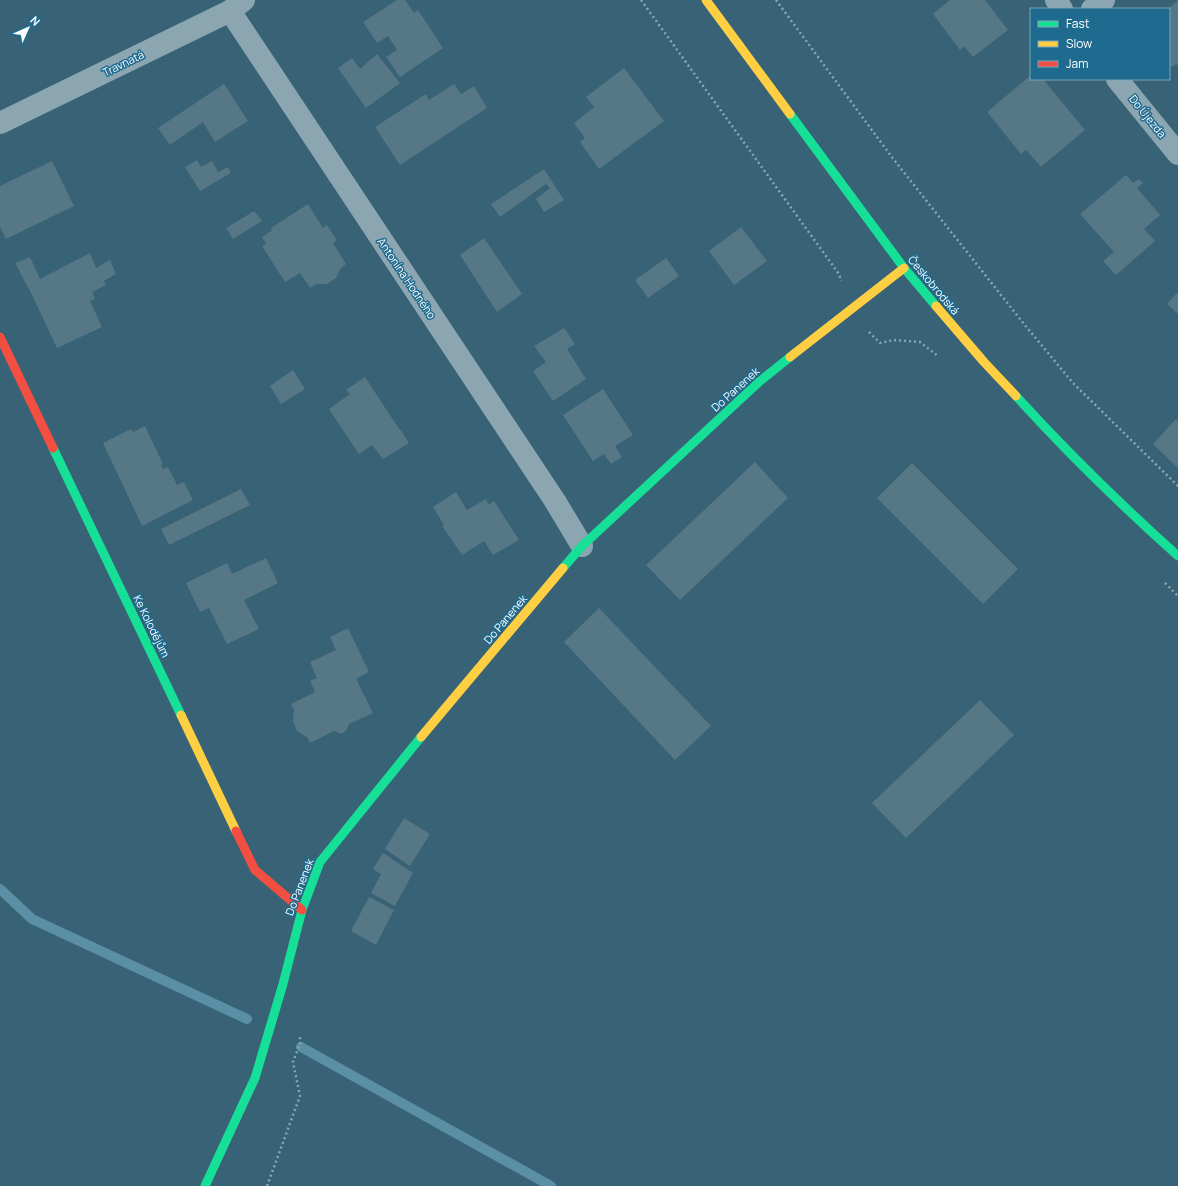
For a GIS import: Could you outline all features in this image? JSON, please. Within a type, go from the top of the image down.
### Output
[{"type":"street","name":"Českobrodská","points":[[706,0],[904,268],[984,362],[1061,445],[1178,556]]},
{"type":"street","points":[[1093,8],[1104,0]]},
{"type":"street","name":"Travnatá","points":[[0,123],[237,5]]},
{"type":"street","name":"Antonína Hodného","points":[[237,5],[555,501],[582,546]]},
{"type":"street","name":"Do Újezda","points":[[1119,80],[1178,154]]},
{"type":"street","name":"Do Panenek","points":[[205,1186],[255,1078],[283,984],[302,910],[320,862],[412,747],[582,546],[759,382],[904,268]]},
{"type":"street","name":"Ke Kolodějům","points":[[0,337],[255,870],[302,910]]},
{"type":"path","points":[[641,0],[839,274],[847,313]]},
{"type":"path","points":[[776,0],[891,156],[1024,324],[1073,383],[1178,486]]},
{"type":"path","points":[[267,1186],[300,1096],[293,1062],[301,1041]]},
{"type":"building","points":[[397,0],[405,0],[414,13],[418,10],[443,48],[400,77],[386,57],[397,50],[388,36],[377,43],[363,22]]},
{"type":"building","points":[[950,0],[985,0],[1008,30],[973,57],[964,46],[960,50],[933,14]]},
{"type":"building","points":[[1178,0],[1178,66],[1176,64],[1172,67],[1170,65],[1169,8]]},
{"type":"building","points":[[377,54],[400,83],[366,108],[338,68],[352,58],[360,69]]},
{"type":"building","points":[[624,68],[664,121],[599,169],[580,142],[585,138],[574,123],[594,107],[586,97]]},
{"type":"building","points":[[1030,76],[1030,80],[1044,80],[1085,130],[1041,167],[1026,150],[1021,154],[987,112]]},
{"type":"building","points":[[224,84],[248,121],[215,142],[203,122],[170,145],[158,128]]},
{"type":"building","points":[[454,84],[461,94],[474,86],[487,108],[400,165],[375,127],[426,94],[429,100]]},
{"type":"building","points":[[197,160],[201,167],[212,161],[218,172],[228,167],[231,173],[200,191],[185,167]]},
{"type":"building","points":[[52,161],[74,206],[6,239],[0,227],[0,186]]},
{"type":"building","points":[[544,169],[564,200],[544,212],[536,199],[550,188],[546,184],[500,217],[491,204]]},
{"type":"building","points":[[1126,175],[1133,183],[1139,179],[1143,183],[1137,188],[1160,215],[1144,229],[1155,241],[1116,275],[1103,261],[1114,252],[1080,214]]},
{"type":"building","points":[[308,204],[323,228],[327,225],[337,240],[333,243],[346,264],[341,268],[336,278],[327,284],[316,284],[310,288],[300,273],[285,282],[262,246],[266,244],[262,237],[272,230],[271,228]]},
{"type":"building","points":[[254,211],[262,221],[233,239],[226,228]]},
{"type":"building","points":[[741,227],[767,261],[734,285],[709,251]]},
{"type":"building","points":[[484,238],[522,294],[497,312],[460,255]]},
{"type":"building","points":[[90,253],[96,268],[110,260],[116,274],[104,281],[106,285],[92,292],[95,299],[90,301],[102,327],[57,348],[15,263],[30,257],[40,279]]},
{"type":"building","points":[[666,258],[679,276],[648,298],[635,280]]},
{"type":"building","points":[[1178,292],[1178,314],[1167,304]]},
{"type":"building","points":[[564,328],[575,344],[567,349],[586,379],[553,401],[533,371],[546,362],[534,346]]},
{"type":"building","points":[[293,370],[305,389],[281,404],[270,386]]},
{"type":"building","points":[[365,377],[409,443],[383,459],[372,445],[359,454],[329,409],[350,394],[346,390]]},
{"type":"building","points":[[603,389],[633,435],[615,446],[622,457],[611,464],[604,454],[593,461],[563,415]]},
{"type":"building","points":[[1176,419],[1178,421],[1178,468],[1153,444]]},
{"type":"building","points":[[145,426],[163,464],[161,465],[163,469],[168,467],[177,485],[184,482],[193,500],[142,526],[103,443],[131,429],[133,432]]},
{"type":"building","points":[[755,462],[788,498],[680,600],[646,565]]},
{"type":"building","points":[[912,463],[1018,569],[983,604],[877,498]]},
{"type":"building","points":[[241,489],[250,505],[169,545],[161,529]]},
{"type":"building","points":[[456,492],[467,510],[486,499],[489,505],[494,501],[519,540],[493,555],[484,541],[462,555],[442,526],[444,525],[433,507]]},
{"type":"building","points":[[266,558],[278,583],[244,600],[259,629],[227,644],[209,608],[200,612],[186,583],[227,563],[232,574]]},
{"type":"building","points":[[599,608],[711,726],[675,760],[564,642]]},
{"type":"building","points":[[348,628],[369,672],[356,679],[373,713],[349,724],[346,731],[341,734],[334,731],[310,743],[307,737],[297,731],[293,721],[294,710],[291,704],[315,692],[310,681],[317,678],[310,662],[336,650],[330,637]]},
{"type":"building","points":[[980,700],[1014,735],[906,838],[872,803]]},
{"type":"building","points":[[404,818],[430,834],[410,866],[385,849]]},
{"type":"building","points":[[383,853],[413,873],[395,906],[371,893],[381,874],[373,869]]},
{"type":"building","points":[[369,897],[394,910],[376,945],[351,931]]},
{"type":"waterway","points":[[0,889],[32,919],[247,1019]]},
{"type":"waterway","points":[[301,1047],[551,1186]]},
{"type":"traffic: fast","points":[[790,114],[904,268],[936,306]]},
{"type":"traffic: fast","points":[[563,568],[582,546],[759,382],[790,357]]},
{"type":"traffic: fast","points":[[1016,396],[1095,478],[1178,556]]},
{"type":"traffic: fast","points":[[53,448],[181,715]]},
{"type":"traffic: fast","points":[[205,1186],[255,1078],[283,984],[302,910],[320,862],[421,737]]},
{"type":"traffic: slow","points":[[706,0],[790,114]]},
{"type":"traffic: slow","points":[[790,357],[904,268]]},
{"type":"traffic: slow","points":[[936,306],[984,362],[1016,396]]},
{"type":"traffic: slow","points":[[421,737],[563,568]]},
{"type":"traffic: slow","points":[[181,715],[236,831]]},
{"type":"traffic: jam","points":[[0,337],[53,448]]},
{"type":"traffic: jam","points":[[236,831],[255,870],[302,910]]}]
